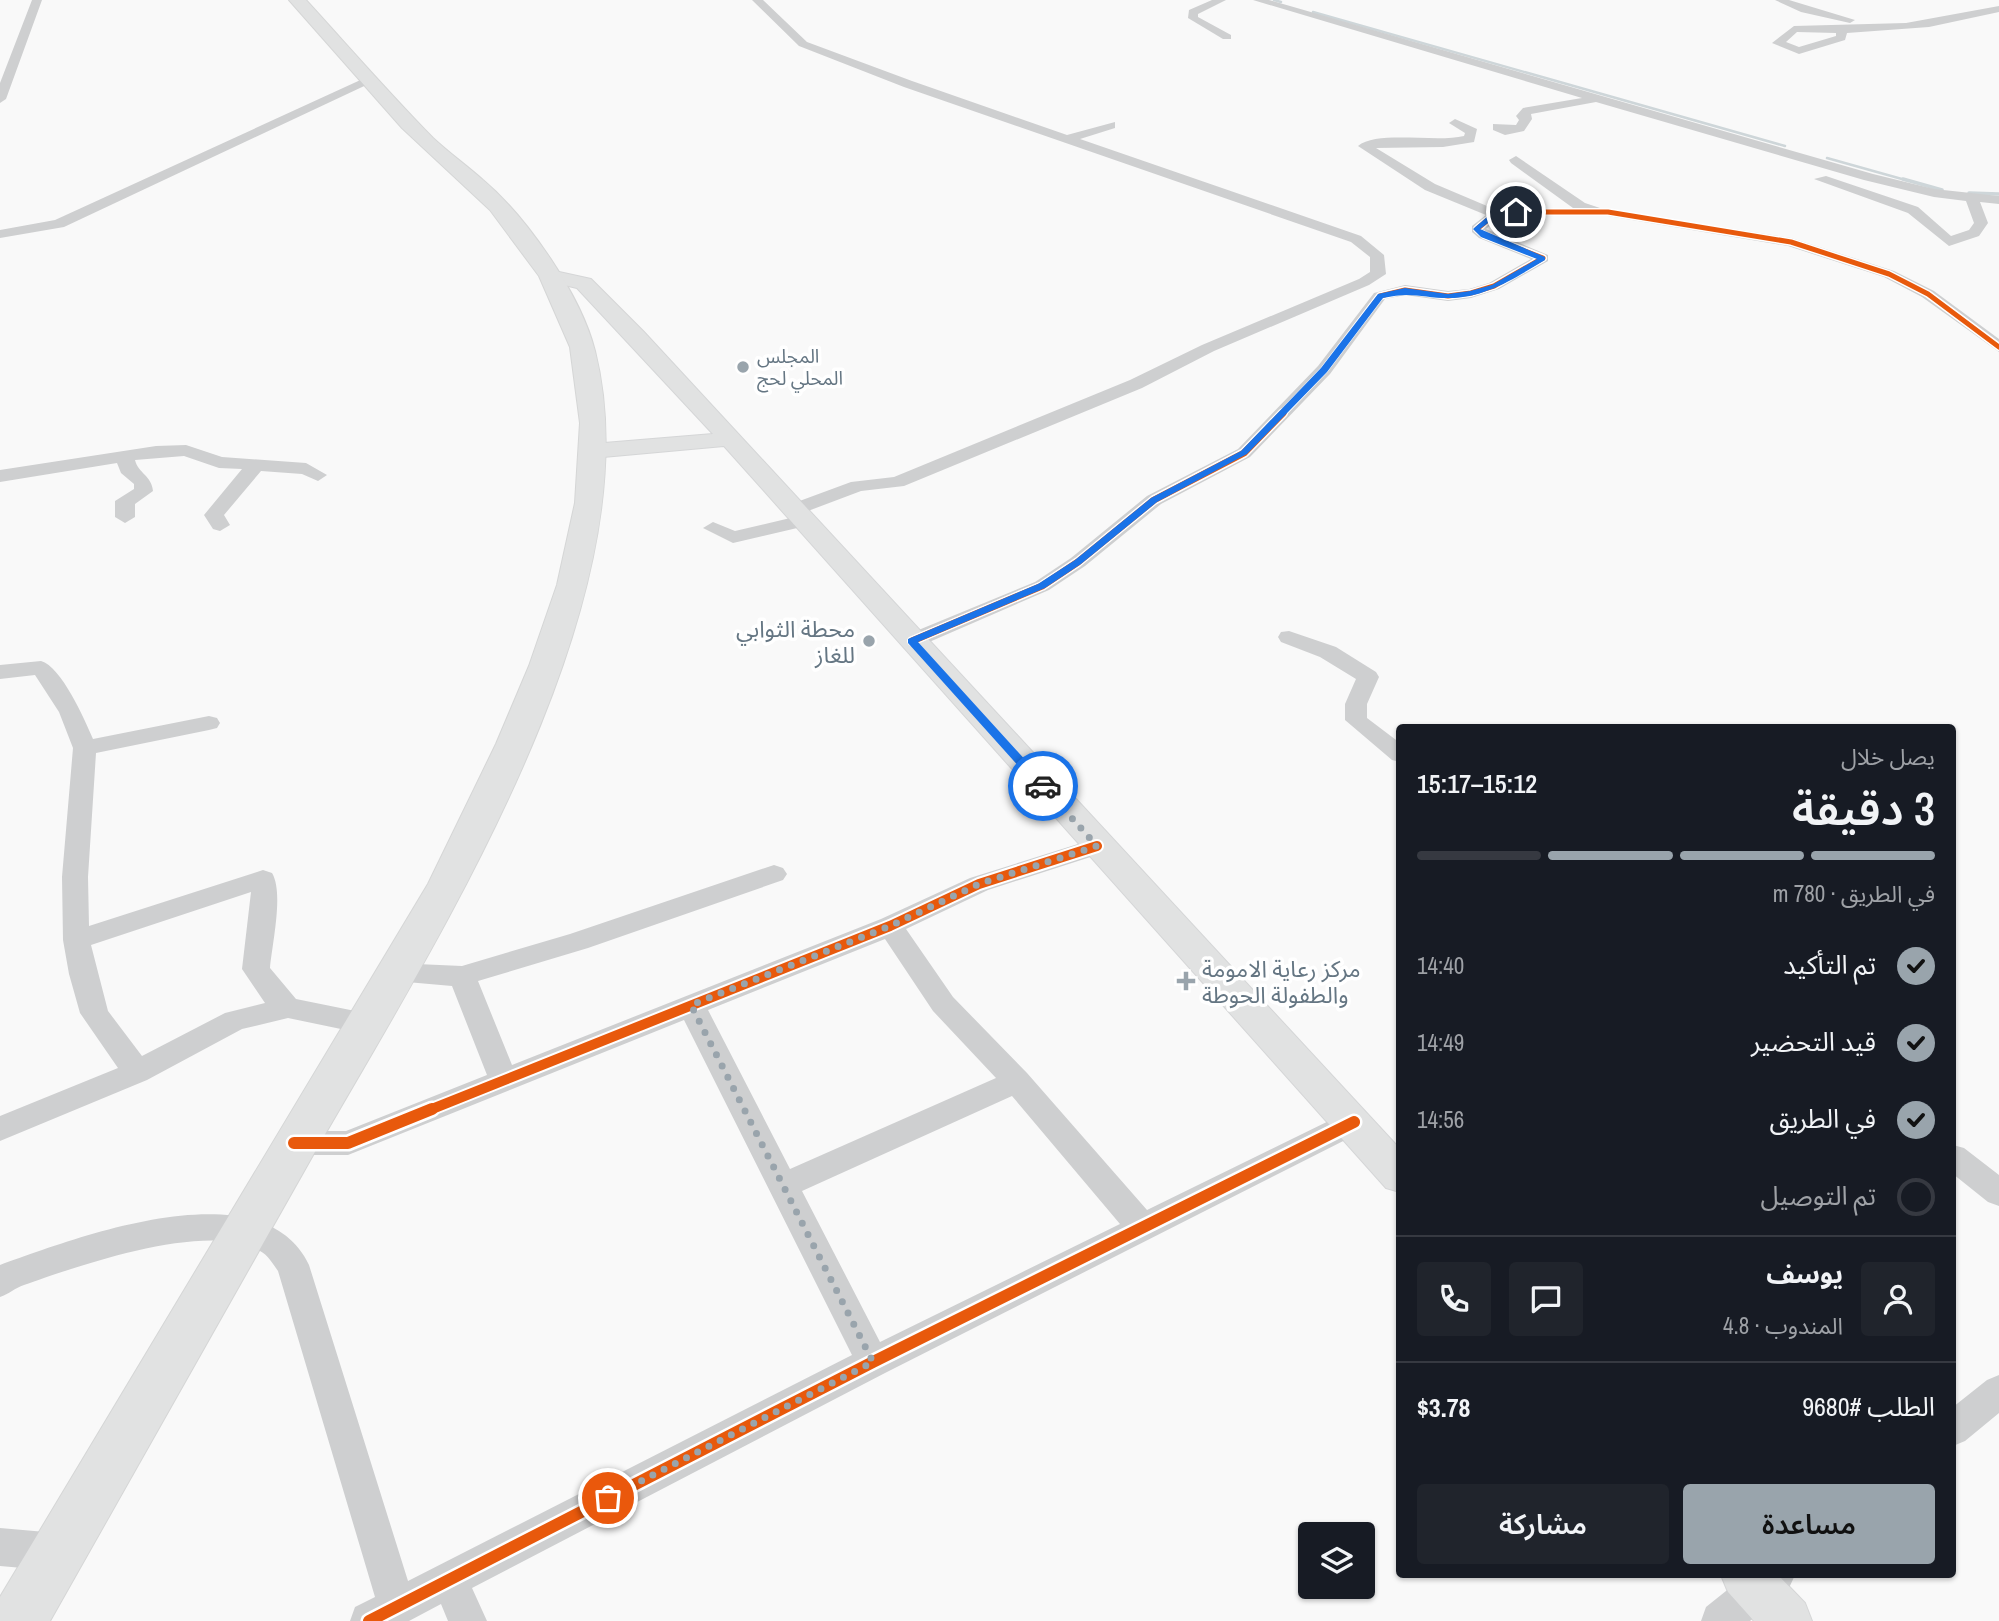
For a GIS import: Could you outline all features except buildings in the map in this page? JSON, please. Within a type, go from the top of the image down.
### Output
[{"type":"highway","points":[[298,0],[449,163],[476,184]]},
{"type":"highway","points":[[18,1621],[447,884],[503,769],[545,668],[572,587],[592,484],[587,366],[579,337],[550,276],[476,184],[462,161],[314,0]]},
{"type":"main road","points":[[550,276],[584,283],[637,336],[1097,846],[1354,1122],[1396,1171]]},
{"type":"main road","points":[[592,451],[730,439]]},
{"type":"street","points":[[0,99],[37,0]]},
{"type":"street","points":[[712,528],[731,546],[858,486],[897,482],[1136,384],[1208,348],[1378,274],[1377,255],[1356,239],[803,44],[757,0]]},
{"type":"street","points":[[1221,0],[1193,12],[1193,18],[1227,37]]},
{"type":"street","points":[[1258,0],[1869,177],[1972,199],[1999,200]]},
{"type":"street","points":[[1291,0],[1935,184],[1999,188]]},
{"type":"street","points":[[1780,0],[1784,4],[1833,14],[1871,28]]},
{"type":"street","points":[[1842,30],[1841,38],[1798,51],[1777,43],[1794,29],[1871,28],[1974,16],[1999,9]]},
{"type":"street","points":[[0,234],[59,224],[371,80]]},
{"type":"street","points":[[1497,127],[1505,131],[1520,128],[1526,119],[1522,117],[1527,111],[1595,99]]},
{"type":"street","points":[[1455,123],[1472,132],[1469,139],[1439,145],[1377,143],[1364,146],[1434,192],[1463,205],[1503,215]]},
{"type":"street","points":[[1067,139],[1111,125]]},
{"type":"street","points":[[1771,148],[1759,153],[1759,157],[1913,210],[1950,242],[1974,233],[1981,223],[1972,199]]},
{"type":"street","points":[[1516,160],[1580,206],[1791,242],[1889,274],[1928,294],[1999,347]]},
{"type":"street","points":[[912,641],[1042,586],[1078,562],[1154,500],[1244,453],[1324,370],[1380,296],[1405,290],[1448,296],[1471,293],[1494,286],[1543,258],[1483,235],[1476,229],[1490,218],[1516,212],[1608,212]]},
{"type":"street","points":[[0,476],[186,450],[219,462],[254,467],[306,469],[318,475]]},
{"type":"street","points":[[125,457],[128,470],[143,482],[144,491],[125,501],[125,517]]},
{"type":"street","points":[[220,525],[214,515],[254,467]]},
{"type":"street","points":[[1289,637],[1328,652],[1368,677],[1356,704],[1356,720],[1396,752]]},
{"type":"street","points":[[0,673],[41,668],[70,712],[85,748],[76,874],[76,940],[91,1007],[136,1072]]},
{"type":"street","points":[[85,748],[209,723]]},
{"type":"street","points":[[294,1143],[348,1143],[890,926],[979,884],[1097,846]]},
{"type":"street","points":[[394,973],[462,976],[579,941],[774,874]]},
{"type":"street","points":[[76,940],[262,879],[264,901],[256,969],[272,993],[288,1007]]},
{"type":"street","points":[[890,926],[943,1004],[1017,1081],[1141,1226]]},
{"type":"street","points":[[462,976],[504,1080]]},
{"type":"street","points":[[691,1005],[873,1362]]},
{"type":"street","points":[[0,1129],[136,1072],[235,1020],[288,1007],[365,1023]]},
{"type":"street","points":[[783,1186],[1017,1081]]},
{"type":"street","points":[[0,1283],[9,1276],[166,1230],[245,1228],[273,1241],[293,1265],[383,1614],[1141,1226],[1354,1122]]},
{"type":"street","points":[[1956,1159],[1999,1192]]},
{"type":"street","points":[[1956,1427],[1999,1391]]},
{"type":"street","points":[[0,1547],[57,1552]]},
{"type":"street","points":[[449,1580],[468,1621]]},
{"type":"street","points":[[1720,1621],[1767,1590]]},
{"type":"waterway","points":[[1274,0],[1281,2]]},
{"type":"waterway","points":[[1313,12],[1785,146]]},
{"type":"waterway","points":[[1827,158],[1909,181]]},
{"type":"waterway","points":[[1903,179],[1942,190]]},
{"type":"waterway","points":[[1969,193],[1999,194]]},
{"type":"cycle path","points":[[912,641],[1042,586],[1078,562],[1154,500],[1244,453],[1324,370],[1380,296],[1405,290],[1448,296],[1471,293],[1494,286],[1543,258],[1484,235],[1477,229],[1490,218],[1516,212],[1608,212],[1791,242],[1889,274],[1928,294],[1999,347]]},
{"type":"cycle path","points":[[294,1143],[348,1143],[890,926],[979,884],[1097,846]]},
{"type":"cycle path","points":[[369,1621],[873,1362],[1354,1122]]},
{"type":"way so far","points":[[608,1498],[873,1362],[691,1005],[890,926],[979,884],[1097,846],[1043,786]]},
{"type":"place","name":"المجلس المحلي لحج","points":[[743,367]]},
{"type":"place","name":"محطة الثوابي للغاز","points":[[869,641]]},
{"type":"place","name":"مركز رعاية الامومة والطفولة الحوطة","points":[[1186,981]]},
{"type":"route","points":[[1043,786],[912,641],[1042,586],[1078,562],[1154,500],[1244,453],[1324,370],[1380,296],[1405,290],[1448,296],[1471,293],[1494,286],[1543,258],[1508,246],[1476,229],[1490,218],[1516,212]]}]
